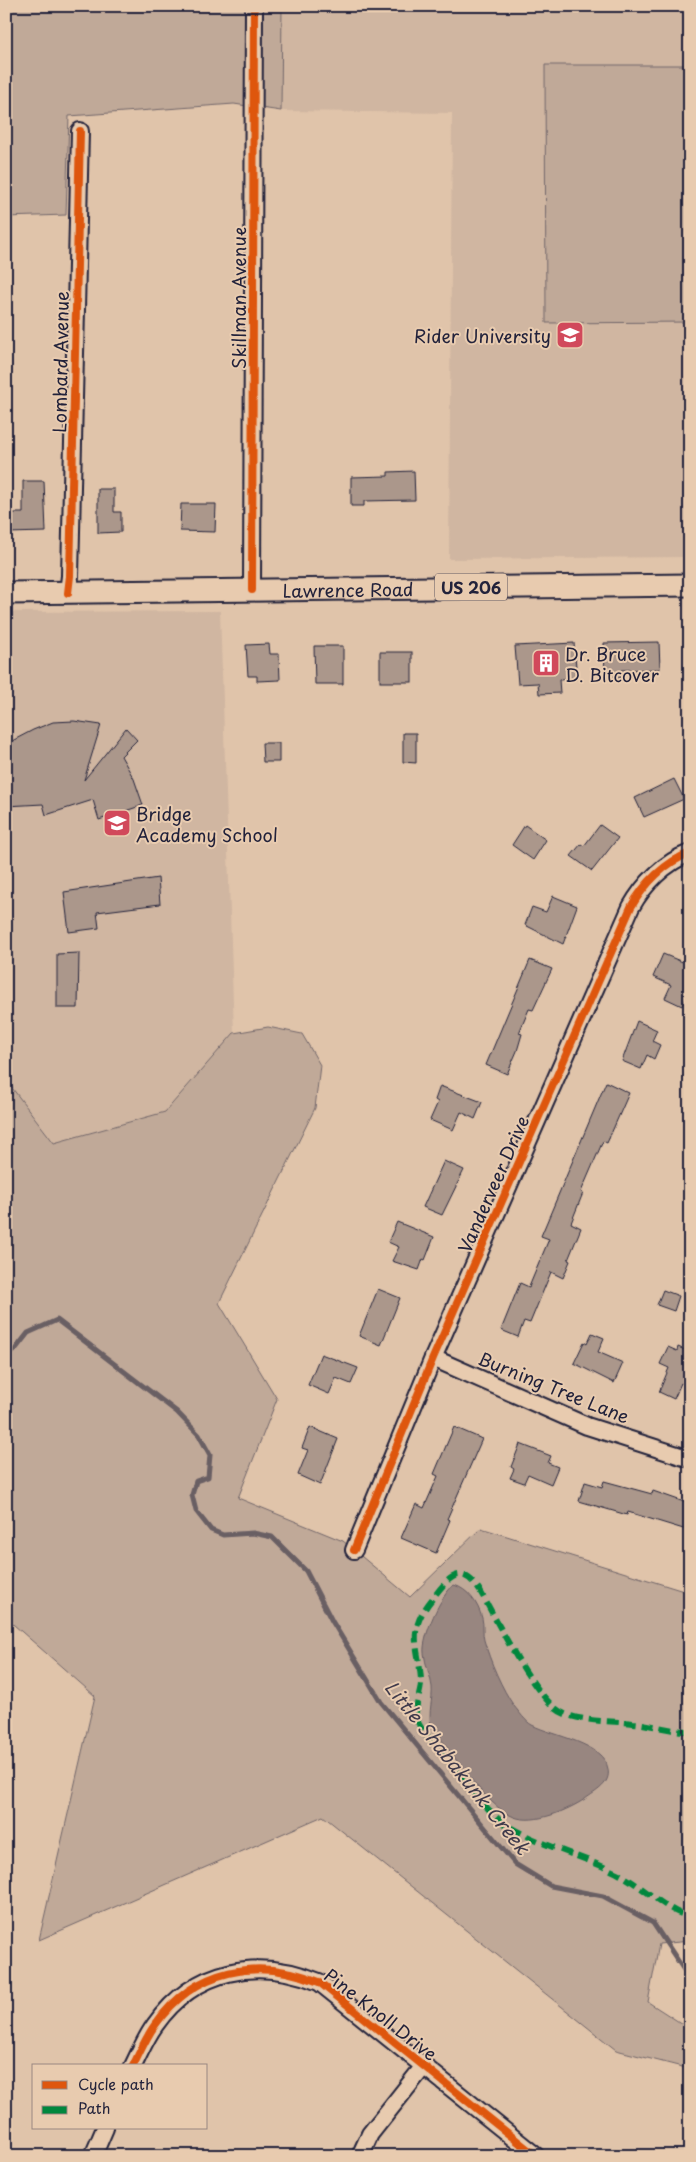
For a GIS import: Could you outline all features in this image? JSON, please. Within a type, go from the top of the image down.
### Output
[{"type":"main road","name":"Lawrence Road","points":[[6,593],[690,585]]},
{"type":"street","name":"Skillman Avenue","points":[[252,590],[254,6]]},
{"type":"street","name":"Lombard Avenue","points":[[68,593],[70,576],[80,131]]},
{"type":"street","name":"Vanderveer Drive","points":[[354,1550],[433,1358],[631,906],[649,882],[667,866],[690,853]]},
{"type":"street","name":"Burning Tree Lane","points":[[433,1358],[587,1426],[690,1458]]},
{"type":"street","name":"Pine Knoll Drive","points":[[134,2064],[154,2025],[169,2007],[186,1993],[208,1980],[229,1972],[253,1968],[278,1969],[300,1974],[319,1982],[536,2156]]},
{"type":"street","points":[[360,2156],[370,2134],[424,2066]]},
{"type":"street","points":[[93,2156],[104,2130]]},
{"type":"shaded area","points":[[6,6],[282,6],[281,111],[234,104],[69,116],[66,215],[6,217]]},
{"type":"shaded area","name":"Rider University","points":[[282,6],[690,6],[690,557],[449,559],[452,113],[281,111]]},
{"type":"shaded area","points":[[545,65],[690,65],[690,322],[546,323]]},
{"type":"shaded area","name":"Bridge Academy School","points":[[220,611],[234,1033],[165,1112],[54,1143],[6,1080],[6,612]]},
{"type":"shaded area","points":[[268,1027],[302,1034],[320,1065],[315,1108],[219,1303],[277,1399],[238,1498],[343,1541],[410,1597],[481,1528],[690,1593],[690,1941],[659,1944],[648,2002],[690,2029],[690,2069],[616,2050],[323,1816],[39,1940],[95,1696],[6,1618],[6,1080],[54,1143],[165,1112],[234,1033]]},
{"type":"shaded area","points":[[454,1585],[468,1593],[478,1607],[483,1621],[484,1640],[493,1666],[514,1706],[527,1722],[576,1741],[597,1753],[604,1760],[608,1769],[605,1783],[585,1799],[561,1812],[541,1818],[522,1819],[503,1811],[480,1790],[431,1725],[432,1687],[424,1646],[433,1616],[444,1597]]},
{"type":"building","points":[[414,471],[415,500],[364,501],[364,506],[351,506],[351,477],[388,476],[388,472]]},
{"type":"building","points":[[23,481],[44,481],[46,532],[8,533],[7,513],[23,513]]},
{"type":"building","points":[[98,489],[114,489],[114,512],[121,512],[121,532],[98,533]]},
{"type":"building","points":[[181,504],[216,504],[215,532],[180,531]]},
{"type":"building","points":[[659,642],[660,669],[621,670],[621,678],[605,678],[604,643]]},
{"type":"building","name":"Dr. Bruce D. Bitcover","points":[[574,643],[577,679],[559,680],[560,693],[539,694],[538,683],[518,684],[515,646]]},
{"type":"building","points":[[269,644],[270,654],[279,654],[280,680],[257,681],[257,676],[248,676],[246,645]]},
{"type":"building","points":[[314,646],[343,646],[343,684],[315,684]]},
{"type":"building","points":[[380,652],[412,652],[412,682],[380,682]]},
{"type":"building","points":[[74,721],[101,725],[84,780],[126,728],[137,740],[121,756],[134,779],[143,805],[99,820],[93,800],[46,815],[43,804],[6,806],[6,780],[11,771],[6,768],[6,750],[12,741],[53,722]]},
{"type":"building","points":[[403,733],[416,733],[416,763],[403,762]]},
{"type":"building","points":[[262,743],[279,743],[279,762],[263,762]]},
{"type":"building","points":[[674,779],[684,799],[644,817],[635,798]]},
{"type":"building","points":[[525,825],[546,840],[533,860],[512,845]]},
{"type":"building","points":[[600,825],[618,838],[592,871],[571,856],[581,844],[584,846]]},
{"type":"building","points":[[158,878],[160,904],[97,912],[99,928],[69,932],[64,892]]},
{"type":"building","points":[[553,896],[577,906],[563,944],[525,925],[532,907],[546,912]]},
{"type":"building","points":[[79,953],[78,1008],[57,1008],[57,954]]},
{"type":"building","points":[[663,954],[690,965],[690,990],[682,1006],[665,998],[671,985],[653,977]]},
{"type":"building","points":[[530,960],[552,969],[533,1010],[529,1009],[519,1033],[522,1034],[517,1051],[507,1074],[486,1065]]},
{"type":"building","points":[[637,1021],[657,1030],[652,1041],[660,1045],[654,1059],[647,1055],[641,1069],[622,1061]]},
{"type":"building","points":[[606,1082],[629,1093],[607,1143],[603,1141],[581,1192],[583,1193],[571,1223],[581,1228],[563,1278],[551,1272],[530,1323],[524,1321],[518,1337],[501,1330],[520,1283],[529,1287],[549,1239],[541,1236]]},
{"type":"building","points":[[440,1086],[482,1102],[475,1119],[461,1112],[453,1130],[430,1120],[438,1102],[435,1100]]},
{"type":"building","points":[[444,1161],[464,1170],[442,1215],[423,1207]]},
{"type":"building","points":[[397,1222],[434,1237],[419,1270],[392,1261],[399,1247],[388,1242]]},
{"type":"building","points":[[378,1289],[400,1298],[381,1345],[359,1336]]},
{"type":"building","points":[[663,1290],[679,1296],[674,1311],[657,1305]]},
{"type":"building","points":[[592,1333],[604,1338],[598,1352],[623,1363],[614,1383],[574,1363],[584,1342],[587,1344]]},
{"type":"building","points":[[668,1347],[677,1351],[678,1347],[690,1352],[690,1387],[681,1383],[674,1399],[659,1392],[669,1368],[660,1364]]},
{"type":"building","points":[[321,1354],[358,1368],[351,1384],[336,1378],[329,1394],[308,1385]]},
{"type":"building","points":[[310,1427],[338,1439],[320,1485],[298,1475],[308,1450],[302,1448]]},
{"type":"building","points":[[454,1427],[482,1439],[447,1519],[450,1520],[436,1553],[401,1538],[416,1504],[424,1508],[438,1476],[434,1474]]},
{"type":"building","points":[[520,1444],[551,1456],[548,1463],[558,1467],[551,1484],[528,1474],[524,1483],[510,1478],[514,1469],[511,1467]]},
{"type":"building","points":[[604,1481],[652,1494],[653,1491],[690,1504],[690,1531],[628,1512],[627,1515],[579,1501],[585,1482],[602,1487]]},
{"type":"waterway","name":"Little Shabakunk Creek","points":[[6,1352],[14,1351],[28,1333],[57,1320],[177,1412],[199,1435],[210,1455],[208,1477],[196,1481],[192,1495],[196,1511],[211,1530],[223,1535],[253,1533],[272,1537],[306,1571],[332,1621],[381,1702],[515,1864],[551,1886],[603,1896],[653,1923],[690,1979]]},
{"type":"marked path","points":[[690,1731],[573,1717],[554,1707],[530,1678],[480,1591],[467,1577],[455,1576],[444,1584],[419,1619],[416,1646],[421,1679],[416,1710],[417,1720],[432,1743],[485,1805],[505,1824],[532,1838],[619,1874],[673,1910],[690,1917]]},
{"type":"cycle path","points":[[252,590],[254,6]]},
{"type":"cycle path","points":[[68,593],[70,576],[80,131]]},
{"type":"cycle path","points":[[354,1550],[433,1358],[631,907],[642,890],[656,875],[672,862],[690,853]]},
{"type":"cycle path","points":[[134,2064],[155,2025],[171,2006],[189,1991],[208,1980],[229,1973],[251,1970],[273,1970],[296,1974],[319,1982],[536,2156]]},
{"type":"place","name":"Rider University","points":[[570,335]]},
{"type":"place","name":"Dr. Bruce D. Bitcover","points":[[546,663]]},
{"type":"place","name":"Bridge Academy School","points":[[117,823]]}]
